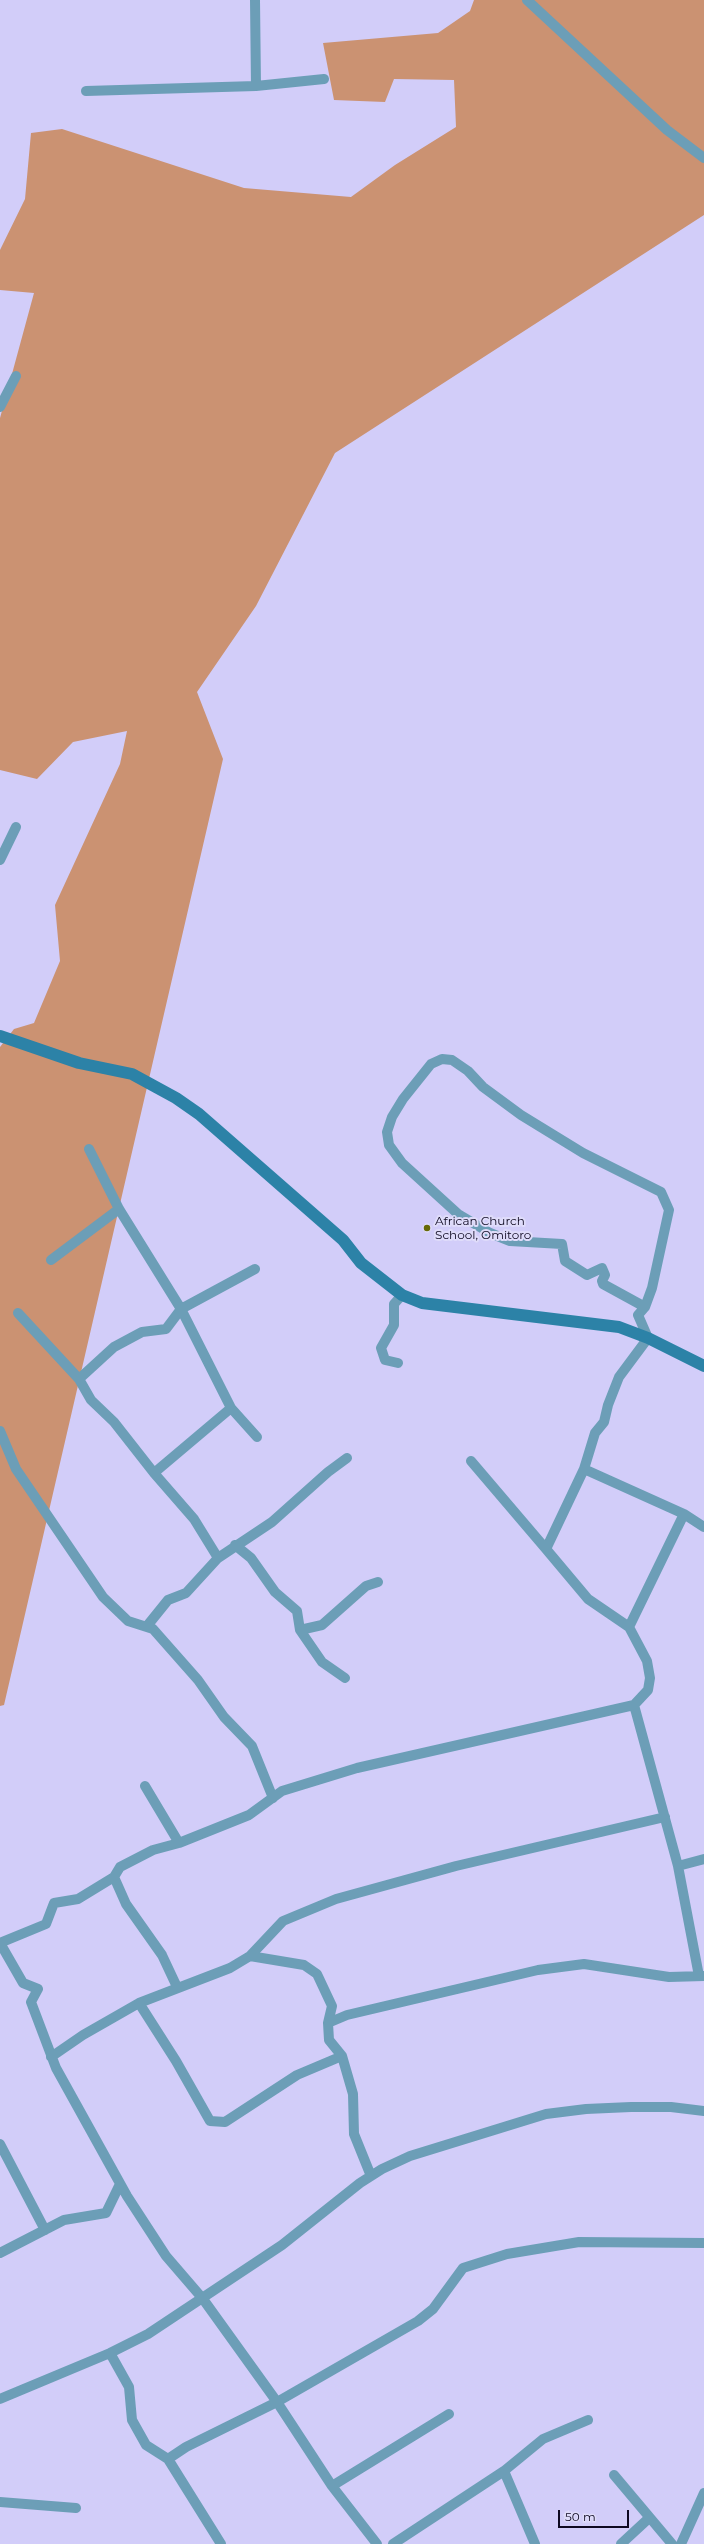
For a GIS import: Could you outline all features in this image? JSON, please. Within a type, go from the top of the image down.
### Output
[{"type":"main road","points":[[0,1036],[79,1063],[132,1074],[176,1098],[199,1114],[343,1240],[361,1263],[402,1295],[422,1303],[618,1327],[648,1338],[704,1366]]},
{"type":"street","points":[[255,0],[256,86]]},
{"type":"street","points":[[527,0],[667,130],[704,158]]},
{"type":"street","points":[[86,91],[256,86],[324,79]]},
{"type":"street","points":[[0,407],[16,376]]},
{"type":"street","points":[[0,860],[16,827]]},
{"type":"street","points":[[546,1549],[584,1469],[595,1433],[604,1422],[608,1405],[619,1377],[648,1338],[638,1315],[645,1307],[652,1288],[669,1210],[661,1192],[583,1153],[521,1115],[483,1087],[468,1071],[452,1060],[442,1059],[431,1064],[392,1117],[387,1132],[389,1145],[402,1163],[458,1214],[490,1233],[510,1240],[562,1244],[565,1261],[587,1275],[602,1268],[605,1275],[602,1282],[603,1284],[645,1307]]},
{"type":"street","points":[[89,1149],[119,1209],[181,1309],[231,1408],[257,1437]]},
{"type":"street","points":[[51,1260],[119,1209]]},
{"type":"street","points":[[79,1379],[114,1347],[142,1332],[166,1329],[181,1309],[255,1269]]},
{"type":"street","points":[[398,1363],[385,1360],[381,1348],[394,1326],[394,1304],[402,1295]]},
{"type":"street","points":[[18,1313],[79,1379],[91,1400],[114,1422],[154,1473],[194,1519],[218,1558]]},
{"type":"street","points":[[154,1473],[231,1408]]},
{"type":"street","points":[[0,1431],[16,1469],[103,1597],[128,1621],[147,1626],[158,1635],[198,1680],[224,1718],[252,1746],[273,1798]]},
{"type":"street","points":[[147,1626],[168,1600],[186,1593],[218,1558],[235,1545],[272,1522],[328,1472],[347,1458]]},
{"type":"street","points":[[377,2544],[332,2486],[277,2402],[203,2299],[166,2256],[120,2184],[52,2057],[31,2002],[38,1989],[23,1983],[0,1943],[46,1924],[54,1903],[78,1899],[114,1877],[120,1867],[153,1850],[179,1843],[249,1815],[288,1789],[358,1768],[634,1705],[648,1690],[650,1678],[647,1661],[629,1627],[588,1599],[471,1461]]},
{"type":"street","points":[[584,1469],[684,1514],[704,1527]]},
{"type":"street","points":[[629,1627],[684,1514]]},
{"type":"street","points":[[235,1545],[251,1558],[275,1592],[297,1611],[300,1630],[322,1662],[345,1678]]},
{"type":"street","points":[[300,1630],[322,1625],[366,1586],[378,1582]]},
{"type":"street","points":[[328,2023],[347,2015],[538,1970],[584,1964],[669,1977],[701,1976],[678,1866],[634,1705]]},
{"type":"street","points":[[145,1786],[179,1843]]},
{"type":"street","points":[[52,2057],[83,2035],[139,2003],[177,1987],[217,1973],[250,1956],[283,1920],[336,1899],[456,1866],[665,1817]]},
{"type":"street","points":[[678,1866],[704,1859]]},
{"type":"street","points":[[114,1877],[126,1904],[162,1955],[177,1987]]},
{"type":"street","points":[[262,1943],[266,1960]]},
{"type":"street","points":[[250,1956],[266,1960],[304,1965],[317,1974],[332,2006],[328,2023],[329,2040],[342,2056],[352,2094],[354,2134],[371,2176]]},
{"type":"street","points":[[139,2003],[176,2061],[210,2121],[225,2122],[297,2075],[342,2056]]},
{"type":"street","points":[[0,2398],[110,2353],[148,2334],[203,2299],[282,2245],[371,2176],[382,2169],[434,2147],[546,2114],[586,2109],[631,2107],[671,2107],[704,2111]]},
{"type":"street","points":[[0,2144],[45,2230]]},
{"type":"street","points":[[0,2253],[64,2220],[106,2213],[120,2184]]},
{"type":"street","points":[[168,2459],[186,2447],[277,2402],[418,2321],[433,2309],[463,2268],[507,2254],[579,2242],[704,2243]]},
{"type":"street","points":[[110,2353],[129,2386],[132,2420],[146,2445],[168,2459],[221,2544]]},
{"type":"street","points":[[332,2486],[449,2414]]},
{"type":"street","points":[[393,2544],[504,2471],[543,2439],[588,2420]]},
{"type":"street","points":[[504,2471],[535,2544]]},
{"type":"street","points":[[614,2475],[648,2519],[672,2544]]},
{"type":"street","points":[[681,2544],[704,2493]]},
{"type":"street","points":[[0,2502],[76,2508]]},
{"type":"street","points":[[620,2544],[648,2519]]},
{"type":"shaded area","points":[[474,0],[704,0],[704,215],[335,453],[256,606],[197,692],[223,759],[4,1705],[0,1706],[0,1047],[14,1029],[34,1023],[60,961],[55,905],[120,764],[127,731],[73,742],[37,779],[0,770],[0,418],[34,293],[0,290],[0,250],[25,199],[31,133],[62,129],[244,188],[351,197],[395,165],[456,127],[454,80],[394,79],[385,102],[334,100],[323,43],[438,33],[470,11]]},
{"type":"place","name":"African Church School, Omitoro","points":[[427,1228]]}]
